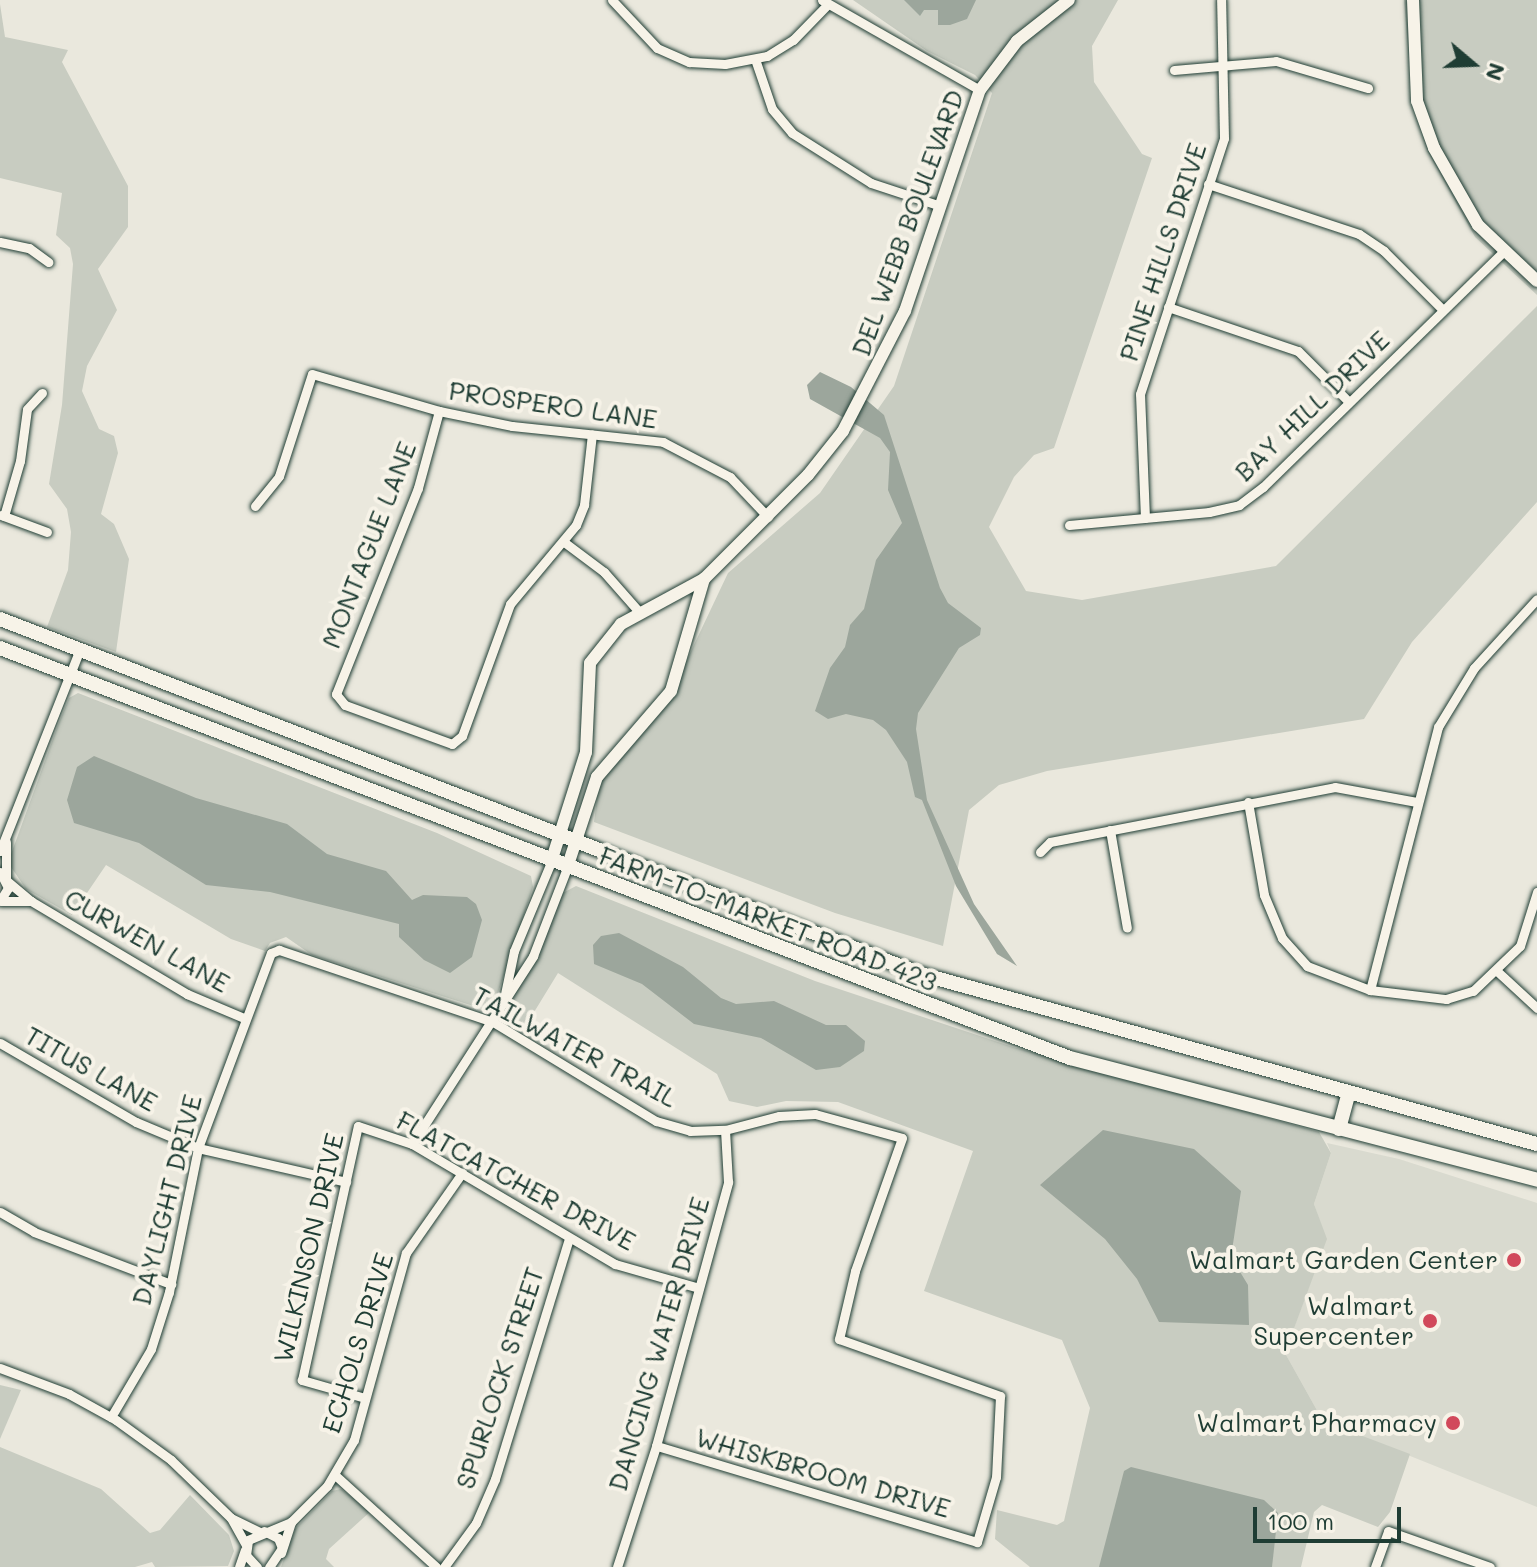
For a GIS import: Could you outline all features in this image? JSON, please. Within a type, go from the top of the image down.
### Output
[{"type":"main road","name":"FARM-TO-MARKET ROAD 423","points":[[0,619],[921,974],[1348,1095],[1537,1144]]},
{"type":"main road","name":"FARM-TO-MARKET ROAD 423","points":[[0,648],[551,862],[1070,1058],[1537,1180]]},
{"type":"main road","points":[[1339,1129],[1348,1095]]},
{"type":"street","points":[[612,0],[657,48],[689,62],[725,64],[755,59],[793,40],[825,2],[980,90]]},
{"type":"street","name":"DEL WEBB BOULEVARD","points":[[504,999],[514,951],[561,836],[586,752],[590,663],[621,624],[704,579],[768,517],[843,431],[869,390],[905,311],[938,205],[980,90],[1017,41],[1069,0]]},
{"type":"street","name":"PINE HILLS DRIVE","points":[[1145,518],[1140,394],[1224,138],[1221,0]]},
{"type":"street","points":[[1413,0],[1417,101],[1447,175],[1478,225],[1537,281]]},
{"type":"street","points":[[755,59],[772,109],[792,133],[871,183],[938,205]]},
{"type":"street","points":[[1174,70],[1276,61],[1368,88]]},
{"type":"street","points":[[1208,184],[1359,234],[1384,251],[1443,310]]},
{"type":"street","points":[[0,242],[29,248],[48,262]]},
{"type":"street","name":"BAY HILL DRIVE","points":[[1069,525],[1239,505],[1503,252]]},
{"type":"street","points":[[1168,307],[1298,351],[1349,402]]},
{"type":"street","name":"PROSPERO LANE","points":[[255,506],[279,476],[312,374],[439,411],[663,442],[686,450],[730,477],[768,517]]},
{"type":"street","points":[[42,393],[27,409],[20,461],[2,515],[47,532]]},
{"type":"street","name":"MONTAGUE LANE","points":[[439,411],[418,488],[336,694],[345,705],[452,744],[462,736],[510,604],[564,542]]},
{"type":"street","points":[[592,434],[584,505],[564,542],[604,572],[640,613]]},
{"type":"street","name":"DEL WEBB BOULEVARD","points":[[412,1144],[533,956],[597,777],[671,691],[704,579]]},
{"type":"street","points":[[1370,990],[1417,802],[1443,717],[1474,668],[1537,599]]},
{"type":"street","points":[[0,901],[4,878],[3,847],[80,649]]},
{"type":"street","points":[[1040,852],[1050,842],[1335,787],[1417,802]]},
{"type":"street","points":[[1248,802],[1264,895],[1282,938],[1307,966],[1370,990],[1446,999],[1473,991],[1498,972],[1520,946],[1537,892]]},
{"type":"street","points":[[1110,830],[1127,928]]},
{"type":"street","name":"CURWEN LANE","points":[[4,878],[31,901],[187,994],[244,1018]]},
{"type":"street","name":"CURWEN LANE","points":[[0,901],[31,901]]},
{"type":"street","name":"DAYLIGHT DRIVE","points":[[111,1417],[151,1349],[171,1284],[198,1148],[244,1018],[271,953],[279,950]]},
{"type":"street","name":"TAILWATER TRAIL","points":[[279,950],[493,1022],[656,1121],[690,1131],[725,1130],[779,1116],[815,1114],[902,1138],[855,1271],[839,1339],[1000,1396],[996,1477],[977,1542]]},
{"type":"street","points":[[1498,972],[1537,1008]]},
{"type":"street","name":"TITUS LANE","points":[[0,1043],[136,1122],[198,1148],[346,1182]]},
{"type":"street","name":"FLATCATCHER DRIVE","points":[[358,1126],[412,1144],[615,1264],[699,1288]]},
{"type":"street","name":"WILKINSON DRIVE","points":[[358,1126],[302,1380],[365,1398]]},
{"type":"street","name":"DANCING WATER DRIVE","points":[[617,1567],[656,1446],[728,1182],[725,1130]]},
{"type":"street","name":"ECHOLS DRIVE","points":[[281,1553],[291,1522],[335,1475],[354,1440],[406,1253],[462,1173]]},
{"type":"street","points":[[0,1212],[34,1232],[171,1284]]},
{"type":"street","name":"SPURLOCK STREET","points":[[444,1567],[476,1523],[495,1479],[569,1239]]},
{"type":"street","points":[[0,1368],[69,1394],[111,1417],[171,1460],[231,1518],[278,1538],[281,1553],[269,1567]]},
{"type":"street","name":"WHISKBROOM DRIVE","points":[[656,1446],[977,1542]]},
{"type":"street","points":[[335,1475],[436,1567]]},
{"type":"street","points":[[231,1518],[257,1567]]},
{"type":"street","name":"ECHOLS DRIVE","points":[[262,1532],[291,1522]]},
{"type":"street","points":[[1375,1567],[1388,1531],[1490,1567]]},
{"type":"street","points":[[239,1567],[245,1547],[262,1532]]},
{"type":"shaded area","points":[[853,0],[1118,0],[1092,46],[1094,82],[1142,154],[1152,158],[1054,448],[1034,455],[1014,477],[989,527],[1026,591],[1082,600],[1276,566],[1537,306],[1537,502],[1412,642],[1364,719],[1047,771],[999,785],[969,810],[943,946],[835,913],[594,822],[599,783],[683,668],[728,573],[820,493],[894,386],[992,93],[975,75],[927,51]]},
{"type":"shaded area","points":[[904,0],[976,0],[967,19],[950,25],[938,25],[938,10],[924,10],[920,16]]},
{"type":"shaded area","points":[[1404,0],[1537,0],[1537,295],[1475,237],[1428,152],[1413,105]]},
{"type":"shaded area","points":[[0,4],[5,37],[68,50],[62,62],[128,186],[128,227],[98,269],[117,310],[87,366],[82,391],[99,429],[114,436],[118,453],[101,514],[114,524],[129,559],[116,652],[47,627],[68,570],[71,532],[67,509],[49,484],[62,405],[73,264],[70,248],[56,235],[62,193],[0,178]]},
{"type":"shaded area","points":[[820,372],[851,387],[884,415],[940,588],[948,603],[981,628],[980,635],[959,648],[918,713],[916,729],[927,800],[974,904],[1017,966],[997,954],[956,886],[922,800],[915,797],[907,762],[886,730],[873,720],[846,714],[828,719],[815,711],[830,668],[845,647],[850,625],[864,609],[876,560],[902,523],[888,490],[890,452],[880,438],[810,399],[807,385]]},
{"type":"shaded area","points":[[78,693],[437,833],[531,876],[533,887],[494,1005],[483,1009],[312,955],[286,937],[270,943],[265,951],[231,939],[106,865],[72,915],[26,889],[11,867],[10,857],[69,698]]},
{"type":"shaded area","points":[[94,756],[196,798],[287,824],[327,854],[386,871],[412,900],[423,895],[467,897],[476,904],[482,920],[472,957],[450,973],[424,960],[399,937],[399,924],[270,892],[206,885],[139,843],[74,823],[67,800],[77,767]]},
{"type":"shaded area","points":[[576,886],[815,981],[1013,1047],[1319,1132],[1331,1153],[1314,1204],[1327,1239],[1285,1353],[1323,1421],[1410,1454],[1390,1512],[1378,1527],[1322,1505],[1314,1512],[1301,1567],[1030,1567],[995,1539],[997,1510],[1057,1525],[1064,1521],[1090,1408],[1062,1340],[924,1291],[973,1151],[838,1102],[786,1101],[757,1107],[729,1101],[717,1074],[558,973],[528,1022],[517,1029],[507,1011],[561,894]]},
{"type":"shaded area","points":[[619,933],[683,967],[721,998],[736,1004],[774,1001],[826,1025],[846,1025],[865,1041],[864,1051],[840,1067],[816,1070],[761,1038],[694,1024],[642,984],[594,964],[593,945],[601,936]]},
{"type":"shaded area","points":[[1103,1130],[1194,1149],[1241,1191],[1231,1257],[1248,1285],[1249,1325],[1159,1322],[1137,1279],[1105,1239],[1040,1185]]},
{"type":"shaded area","points":[[1327,1143],[1399,1159],[1537,1203],[1537,1507],[1323,1421],[1285,1353],[1326,1239],[1314,1204],[1331,1153]]},
{"type":"shaded area","points":[[0,1385],[21,1390],[0,1439]]},
{"type":"shaded area","points":[[0,1447],[101,1489],[150,1533],[160,1530],[190,1495],[229,1535],[234,1551],[228,1566],[155,1567],[152,1562],[135,1567],[0,1567]]},
{"type":"shaded area","points":[[1131,1467],[1264,1500],[1278,1513],[1272,1567],[1099,1567],[1124,1471]]},
{"type":"shaded area","points":[[341,1489],[371,1511],[329,1549],[326,1559],[334,1567],[281,1567],[295,1529],[332,1491]]},
{"type":"place","name":"Walmart Garden Center","points":[[1514,1260]]},
{"type":"place","name":"Walmart Supercenter","points":[[1430,1321]]},
{"type":"place","name":"Walmart Pharmacy","points":[[1453,1423]]}]
